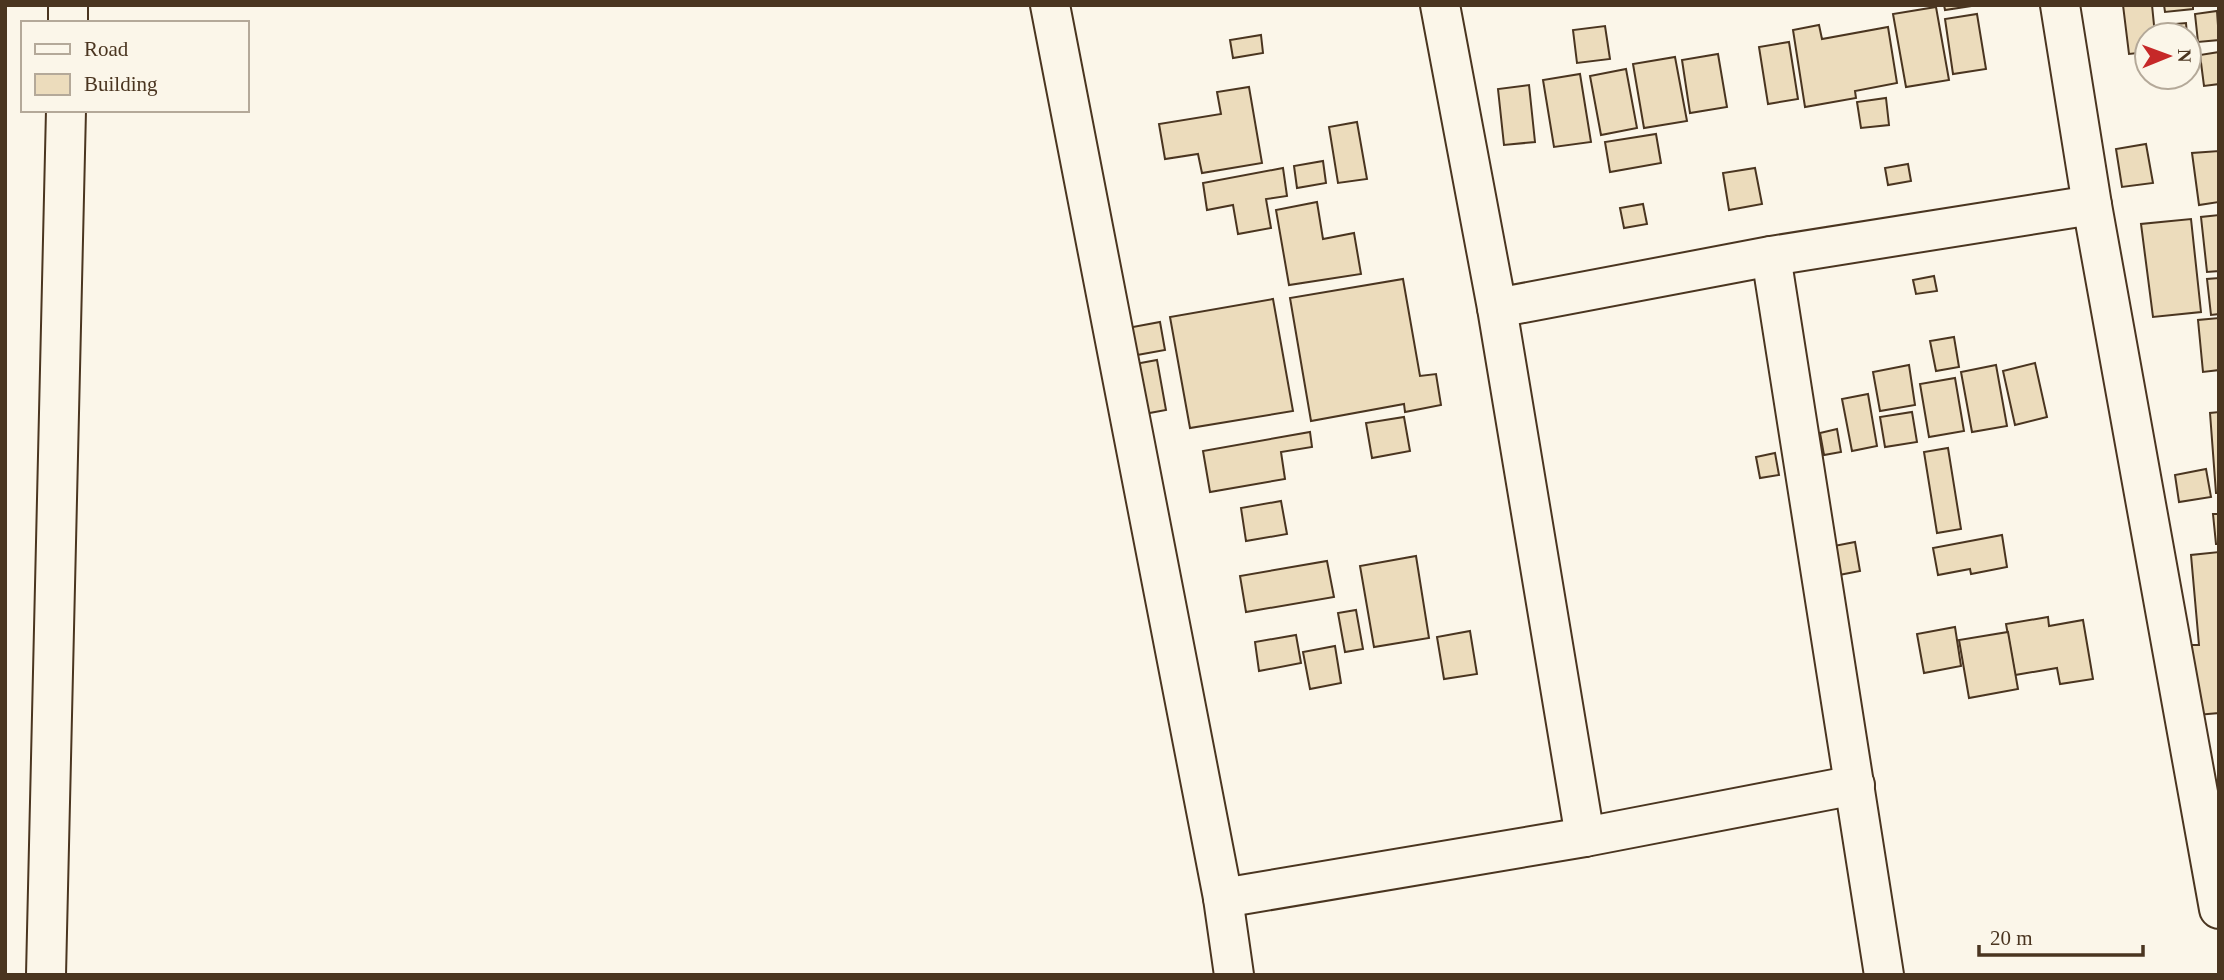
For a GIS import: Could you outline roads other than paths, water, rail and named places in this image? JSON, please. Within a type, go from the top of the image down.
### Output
[{"type":"street","points":[[1050,5],[1223,898],[1234,975]]},
{"type":"street","points":[[1440,5],[1497,309],[1585,837]]},
{"type":"street","points":[[2060,5],[2092,205],[2204,737],[2219,909]]},
{"type":"street","points":[[46,975],[66,112]]},
{"type":"street","points":[[1497,309],[1771,256],[2092,205]]},
{"type":"street","points":[[1771,256],[1884,975]]},
{"type":"street","points":[[1223,898],[1585,837],[1855,785]]}]
